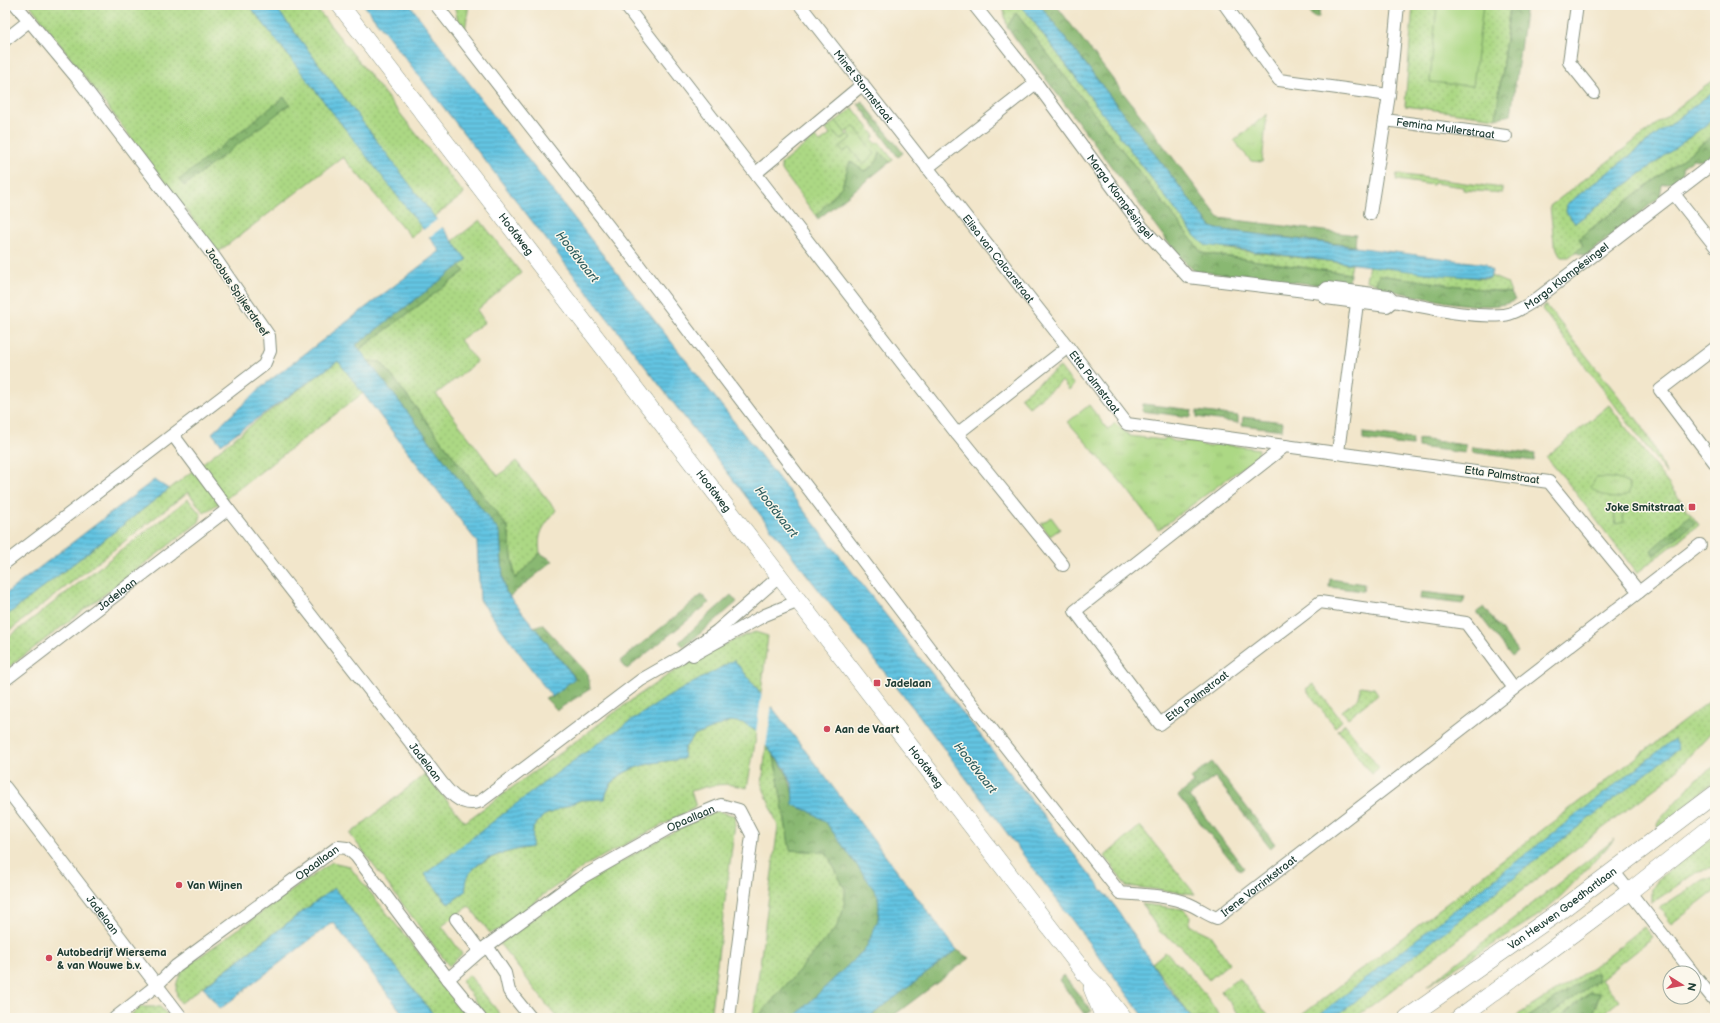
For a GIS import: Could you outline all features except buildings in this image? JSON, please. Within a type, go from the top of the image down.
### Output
[{"type":"street","name":"Jacobus Spijkerdreef","points":[[5,563],[264,365],[270,351],[269,336],[215,258],[77,78],[16,5]]},
{"type":"street","name":"Hoofdweg","points":[[340,5],[1088,976],[1123,1018]]},
{"type":"street","name":"Irene Vorrinkstraat","points":[[436,5],[634,259],[961,690],[1120,893],[1176,900],[1191,904],[1206,914],[1217,918],[1514,688]]},
{"type":"street","points":[[625,5],[677,70],[957,434],[1062,565]]},
{"type":"street","name":"Minet Stormstraat","points":[[800,5],[927,168]]},
{"type":"street","name":"Marga Klompésingel","points":[[974,5],[1036,82],[1142,227],[1188,277],[1322,293],[1327,288],[1358,297],[1388,296],[1393,301],[1467,314],[1504,315],[1518,310],[1534,301],[1715,162]]},
{"type":"street","points":[[1225,5],[1279,80],[1389,95]]},
{"type":"street","name":"Femina Mullerstraat","points":[[1370,214],[1389,95],[1398,5]]},
{"type":"street","points":[[1577,5],[1569,62],[1594,93]]},
{"type":"street","points":[[5,40],[29,22]]},
{"type":"street","points":[[927,168],[1036,82]]},
{"type":"street","points":[[756,173],[863,84]]},
{"type":"street","name":"Femina Mullerstraat","points":[[1385,120],[1506,136]]},
{"type":"street","name":"Elisa van Calcarstraat","points":[[927,168],[1068,347]]},
{"type":"street","points":[[1674,194],[1715,246]]},
{"type":"street","points":[[1338,452],[1358,297]]},
{"type":"street","points":[[957,434],[1068,347]]},
{"type":"street","name":"Etta Palmstraat","points":[[1068,347],[1127,424],[1549,482],[1639,592]]},
{"type":"street","points":[[1715,348],[1660,390],[1715,463]]},
{"type":"street","name":"Jadelaan","points":[[173,435],[228,509],[429,766],[461,802],[474,804],[481,801],[641,680],[681,657],[717,631],[780,576]]},
{"type":"street","name":"Etta Palmstraat","points":[[1285,446],[1075,610],[1160,724],[1320,602],[1466,623],[1514,688]]},
{"type":"street","name":"Jadelaan","points":[[5,680],[228,509]]},
{"type":"street","points":[[1514,688],[1700,545]]},
{"type":"street","name":"Jadelaan","points":[[681,657],[690,656],[704,650],[765,615],[799,601]]},
{"type":"street","name":"Jadelaan","points":[[5,787],[157,985]]},
{"type":"street","name":"Van Heuven Goedhartlaan","points":[[1407,1018],[1614,872],[1715,794]]},
{"type":"street","name":"Opaallaan","points":[[448,979],[484,949],[579,879],[676,824],[721,805],[739,810],[752,835],[729,1018]]},
{"type":"street","points":[[1458,1018],[1630,892],[1715,824]]},
{"type":"street","name":"Opaallaan","points":[[115,1018],[157,985],[176,966],[338,847],[347,848],[356,856],[448,979],[480,1018]]},
{"type":"street","points":[[1614,872],[1686,965]]},
{"type":"street","points":[[456,919],[505,973],[509,991],[531,1018]]},
{"type":"street","name":"Hoofdweg","points":[[1088,976],[1104,1018]]},
{"type":"street","points":[[157,985],[182,1018]]},
{"type":"street","points":[[1702,985],[1715,1001]]},
{"type":"green space","points":[[30,5],[249,5],[422,227],[411,237],[343,157],[218,252]]},
{"type":"green space","points":[[274,5],[314,5],[464,194],[434,217]]},
{"type":"green space","points":[[454,5],[469,5],[465,30],[461,32]]},
{"type":"green space","points":[[1003,5],[1021,5],[1195,236],[1228,249],[1352,264],[1350,274],[1202,253],[1016,13],[1007,27]]},
{"type":"green space","points":[[1040,5],[1056,5],[1219,218],[1356,235],[1355,246],[1216,229],[1210,226]]},
{"type":"green space","points":[[1308,5],[1320,5],[1319,17],[1313,17],[1306,7]]},
{"type":"green space","points":[[1413,5],[1510,5],[1496,118],[1405,106]]},
{"type":"green space","points":[[1437,5],[1483,5],[1473,86],[1430,82]]},
{"type":"green space","points":[[1510,5],[1526,5],[1511,115],[1496,118]]},
{"type":"green space","points":[[1016,13],[1202,253],[1350,274],[1348,288],[1194,271],[1176,253],[1007,27]]},
{"type":"green space","points":[[1715,79],[1715,90],[1567,204],[1566,212],[1575,223],[1715,118],[1715,134],[1579,238],[1583,246],[1569,257],[1561,257],[1554,243],[1550,206]]},
{"type":"green space","points":[[284,97],[290,104],[184,186],[179,180]]},
{"type":"green space","points":[[862,101],[903,153],[898,157],[858,104]]},
{"type":"green space","points":[[853,108],[875,136],[872,138],[876,144],[879,142],[893,160],[890,162],[880,152],[878,159],[874,164],[870,168],[863,171],[850,161],[842,186],[816,216],[781,169],[781,164],[815,137],[820,142],[830,135],[826,129],[829,126],[840,140],[849,134],[852,137],[840,148],[849,147],[862,164],[853,126],[845,133],[836,121]]},
{"type":"green space","points":[[1267,114],[1262,162],[1251,161],[1234,141]]},
{"type":"green space","points":[[836,121],[847,135],[840,140],[829,126]]},
{"type":"green space","points":[[854,126],[875,154],[863,164],[849,148],[843,152],[839,147],[852,138],[847,131]]},
{"type":"green space","points":[[1715,134],[1715,153],[1705,161],[1693,159],[1682,167],[1683,178],[1662,185],[1660,197],[1586,256],[1575,252],[1583,246],[1579,238]]},
{"type":"green space","points":[[880,152],[890,162],[818,219],[816,216],[842,186],[850,161],[864,171],[875,164]]},
{"type":"green space","points":[[1397,174],[1502,188],[1502,193],[1463,190],[1463,187],[1396,180]]},
{"type":"green space","points":[[480,220],[521,273],[477,310],[485,322],[460,340],[477,362],[436,394],[498,476],[516,461],[556,510],[542,530],[539,546],[540,553],[515,579],[508,528],[381,362],[368,361],[359,350],[465,271],[459,266],[467,260],[453,241]]},
{"type":"green space","points":[[1369,265],[1485,279],[1490,278],[1491,276],[1507,283],[1511,293],[1379,275],[1376,283],[1366,281]]},
{"type":"green space","points":[[459,266],[465,271],[359,350],[355,345]]},
{"type":"green space","points":[[1379,275],[1511,293],[1515,300],[1503,304],[1487,306],[1429,299],[1380,288],[1376,283]]},
{"type":"green space","points":[[1546,305],[1642,426],[1667,474],[1542,309]]},
{"type":"green space","points":[[338,361],[363,393],[228,497],[204,513],[188,492],[5,634],[5,617],[263,416]]},
{"type":"green space","points":[[368,361],[381,362],[508,528],[515,579],[540,553],[553,561],[510,596],[506,592],[503,579],[500,533]]},
{"type":"green space","points":[[1060,367],[1074,385],[1069,390],[1062,381],[1029,407],[1020,397]]},
{"type":"green space","points":[[1143,404],[1192,410],[1191,417],[1142,411]]},
{"type":"green space","points":[[1089,405],[1108,430],[1115,423],[1130,436],[1163,440],[1167,437],[1178,442],[1198,441],[1203,446],[1211,447],[1216,443],[1259,449],[1258,456],[1158,530],[1127,489],[1068,422]]},
{"type":"green space","points":[[1609,405],[1699,525],[1637,573],[1565,479],[1546,457]]},
{"type":"green space","points":[[1197,411],[1238,416],[1238,423],[1197,417]]},
{"type":"green space","points":[[1243,417],[1283,422],[1282,430],[1242,425]]},
{"type":"green space","points":[[1363,433],[1413,439],[1412,446],[1363,440]]},
{"type":"green space","points":[[1418,439],[1466,445],[1465,453],[1418,447]]},
{"type":"green space","points":[[1472,447],[1535,454],[1534,461],[1471,452]]},
{"type":"green space","points":[[1596,478],[1613,478],[1629,484],[1630,489],[1628,494],[1621,498],[1615,498],[1600,494],[1591,487]]},
{"type":"green space","points":[[188,499],[201,515],[199,522],[5,670],[5,640]]},
{"type":"green space","points":[[1621,506],[1624,522],[1616,524],[1613,508]]},
{"type":"green space","points":[[1689,516],[1695,523],[1654,556],[1651,550]]},
{"type":"green space","points":[[1051,517],[1060,529],[1050,536],[1041,524]]},
{"type":"green space","points":[[1330,579],[1364,584],[1363,591],[1329,587]]},
{"type":"green space","points":[[1421,592],[1465,597],[1463,604],[1420,599]]},
{"type":"green space","points":[[702,595],[709,603],[627,669],[620,661]]},
{"type":"green space","points":[[731,595],[737,602],[684,647],[679,642]]},
{"type":"green space","points":[[1484,607],[1518,652],[1512,657],[1477,612]]},
{"type":"green space","points":[[542,624],[588,674],[590,689],[557,710],[545,698],[552,697],[575,677],[534,627]]},
{"type":"green space","points":[[755,632],[768,636],[761,693],[734,660],[616,732],[559,773],[425,875],[448,904],[465,892],[468,876],[479,864],[505,853],[531,847],[533,828],[543,816],[580,800],[605,799],[609,788],[616,779],[625,773],[648,764],[683,759],[684,749],[694,736],[731,721],[744,723],[757,732],[747,788],[726,784],[691,791],[696,807],[588,864],[543,895],[506,928],[490,933],[469,906],[442,926],[462,954],[449,966],[350,834],[425,774],[465,822],[649,688],[690,662]]},
{"type":"green space","points":[[1313,684],[1342,721],[1335,727],[1306,689]]},
{"type":"green space","points":[[1360,686],[1374,688],[1378,694],[1348,718],[1342,711],[1359,698]]},
{"type":"green space","points":[[1715,697],[1715,726],[1671,776],[1355,1018],[1298,1018]]},
{"type":"green space","points":[[1345,724],[1379,768],[1371,774],[1338,730]]},
{"type":"green space","points":[[766,746],[774,756],[790,850],[826,852],[845,889],[845,902],[836,928],[757,1018],[753,1018],[778,826],[762,785]]},
{"type":"green space","points":[[774,756],[787,775],[797,807],[809,811],[825,821],[878,896],[879,908],[878,920],[866,948],[793,1018],[757,1018],[836,928],[845,902],[845,889],[826,852],[790,850]]},
{"type":"green space","points":[[1212,762],[1275,844],[1270,848],[1215,777],[1189,796],[1244,868],[1240,871],[1178,796],[1194,783],[1191,778]]},
{"type":"green space","points":[[1715,766],[1715,781],[1659,828],[1657,823],[1696,779]]},
{"type":"green space","points":[[717,811],[736,816],[710,1018],[557,1018],[500,944],[553,905],[609,869],[664,837]]},
{"type":"green space","points":[[1140,826],[1195,894],[1126,886],[1105,856]]},
{"type":"green space","points":[[1715,836],[1715,868],[1698,871],[1652,903],[1652,889],[1659,878]]},
{"type":"green space","points":[[1615,839],[1562,895],[1542,913],[1427,986]]},
{"type":"green space","points":[[332,862],[349,866],[471,1018],[436,1018],[334,888],[181,1003],[178,999],[176,986],[184,968]]},
{"type":"green space","points":[[1705,879],[1715,879],[1715,891],[1672,924],[1659,908]]},
{"type":"green space","points":[[1142,904],[1183,909],[1190,916],[1189,925],[1210,935],[1229,963],[1209,980],[1181,946],[1160,932]]},
{"type":"green space","points":[[1644,927],[1653,937],[1601,979],[1619,1001],[1598,1018],[1592,1018],[1600,994],[1590,992],[1559,1018],[1545,1018],[1599,980],[1596,972],[1527,1018],[1513,1018],[1592,968]]},
{"type":"green space","points":[[957,950],[970,958],[890,1018],[868,1018]]},
{"type":"green space","points":[[1165,952],[1196,983],[1220,1018],[1192,1018],[1152,963]]},
{"type":"green space","points":[[1596,972],[1599,980],[1545,1018],[1527,1018]]},
{"type":"green space","points":[[469,975],[503,1018],[488,1018],[461,981]]},
{"type":"green space","points":[[1063,975],[1092,1011],[1085,1015],[1059,980]]},
{"type":"green space","points":[[1239,978],[1270,1018],[1242,1018],[1221,991]]},
{"type":"green space","points":[[1590,992],[1600,993],[1592,1018],[1559,1018]]},
{"type":"green space","points":[[140,1007],[160,1007],[171,1018],[127,1018]]},
{"type":"water","points":[[249,5],[274,5],[467,260],[356,345],[500,533],[503,579],[506,592],[575,678],[552,697],[480,600],[477,542],[338,361],[221,444],[212,433],[265,384],[440,251]]},
{"type":"water","name":"Hoofdvaart","points":[[364,5],[410,5],[497,120],[1117,909],[1165,984],[1192,1018],[1145,1018],[918,714],[825,598]]},
{"type":"water","points":[[1021,5],[1040,5],[1210,226],[1216,229],[1486,264],[1492,271],[1490,278],[1441,275],[1205,245],[1195,236]]},
{"type":"water","points":[[1715,90],[1715,118],[1575,223],[1566,212],[1567,204]]},
{"type":"water","points":[[154,480],[169,489],[5,617],[5,594]]},
{"type":"water","points":[[734,660],[775,711],[957,950],[868,1018],[793,1018],[866,948],[878,920],[878,896],[825,821],[809,811],[793,805],[792,784],[785,768],[766,746],[757,732],[744,723],[731,721],[694,736],[684,749],[683,759],[647,764],[624,773],[615,779],[609,788],[605,799],[580,800],[543,816],[533,828],[532,847],[506,852],[487,859],[479,864],[468,876],[465,892],[448,904],[425,874],[544,782],[605,738],[668,697]]},
{"type":"water","points":[[1674,739],[1678,749],[1334,1018],[1315,1018]]},
{"type":"water","points":[[334,888],[436,1018],[406,1018],[333,922],[220,1009],[203,987]]},
{"type":"pier","points":[[438,219],[444,226],[428,238],[422,231]]},
{"type":"pier","points":[[762,691],[772,704],[766,747],[756,733]]},
{"type":"place","name":"Joke Smitstraat","points":[[1692,507]]},
{"type":"place","name":"Jadelaan","points":[[877,683]]},
{"type":"place","name":"Aan de Vaart","points":[[827,729]]},
{"type":"place","name":"Van Wijnen","points":[[179,885]]},
{"type":"place","name":"Autobedrijf Wiersema & van Wouwe b.v.","points":[[49,958]]}]
